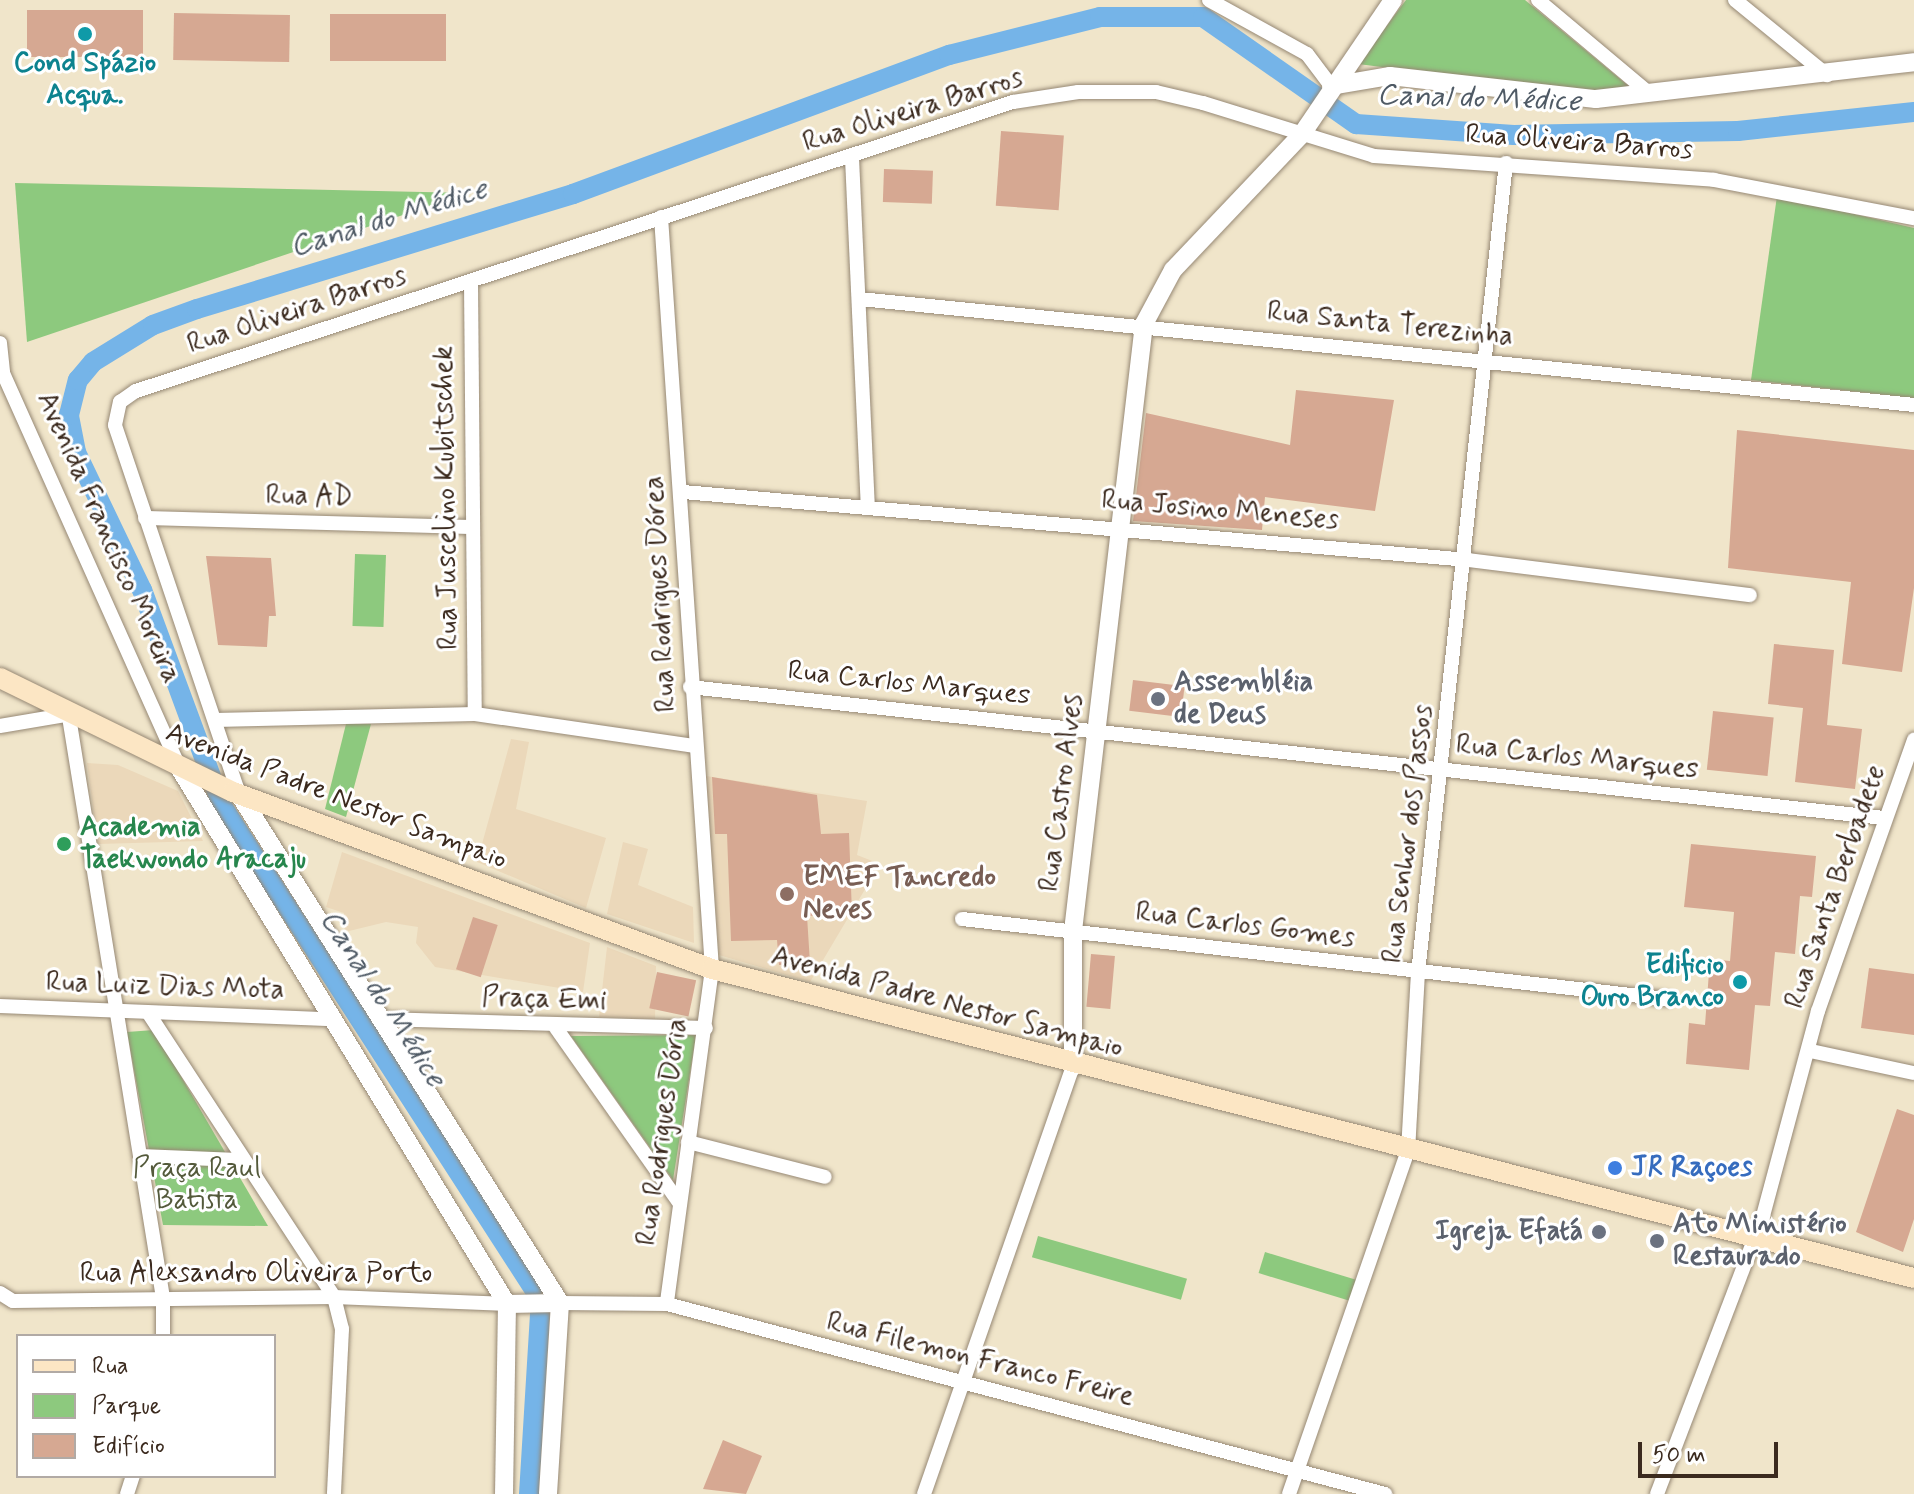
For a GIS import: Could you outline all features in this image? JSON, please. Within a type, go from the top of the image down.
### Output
[{"type":"main road","name":"Avenida Padre Nestor Sampaio","points":[[0,678],[67,716],[236,793],[712,969],[1073,1067],[1755,1235],[1914,1278]]},
{"type":"street","points":[[1209,0],[1307,54],[1330,88],[1390,76],[1558,98],[1650,94],[1827,75],[1914,62]]},
{"type":"street","name":"Rua Castro Alves","points":[[924,1494],[1073,1067],[1073,931],[1099,731],[1118,528],[1144,324],[1173,270],[1304,132],[1330,88],[1393,0]]},
{"type":"street","points":[[1538,0],[1650,94]]},
{"type":"street","points":[[1735,0],[1827,75]]},
{"type":"street","name":"Rua Oliveira Barros","points":[[115,425],[120,402],[136,391],[661,217],[852,158],[1013,102],[1078,92],[1156,92],[1304,132],[1374,156],[1506,163],[1777,187],[1914,218]]},
{"type":"street","points":[[852,158],[868,504]]},
{"type":"street","name":"Rua Senhor dos Passos","points":[[1289,1494],[1408,1151],[1418,973],[1468,560],[1506,163]]},
{"type":"street","name":"Rua Rodrigues Dórea","points":[[661,217],[683,492],[690,687],[712,969]]},
{"type":"street","name":"Rua Juscelino Kubitschek","points":[[471,282],[475,714]]},
{"type":"street","name":"Rua Santa Terezinha","points":[[860,299],[1144,324],[1489,363],[1914,405]]},
{"type":"street","name":"Avenida Francisco Moreira","points":[[0,343],[2,373],[184,770],[327,1019],[510,1304]]},
{"type":"street","name":"Avenida Francisco Moreira","points":[[115,425],[215,720],[236,793],[558,1303]]},
{"type":"street","name":"Rua Josino Meneses","points":[[683,492],[868,504],[1468,560],[1750,595]]},
{"type":"street","name":"Rua AD","points":[[145,518],[472,527]]},
{"type":"street","name":"Rua Carlos Marques","points":[[690,687],[1885,818]]},
{"type":"street","points":[[215,720],[475,714],[694,746]]},
{"type":"street","points":[[0,726],[67,716],[113,1012],[163,1298],[163,1334]]},
{"type":"street","name":"Rua Santa Berbadete","points":[[1657,1494],[1755,1235],[1885,818],[1914,740]]},
{"type":"street","name":"Rua Carlos Gomes","points":[[962,919],[1666,999]]},
{"type":"street","name":"Rua Rodrigues Dória","points":[[667,1304],[678,1201],[706,1028],[712,969]]},
{"type":"street","name":"Rua Luiz Dias Mota","points":[[0,1006],[327,1019]]},
{"type":"street","points":[[149,1014],[238,1160],[334,1297],[342,1329],[334,1494]]},
{"type":"street","name":"Praça Emi","points":[[380,1019],[556,1028],[706,1028]]},
{"type":"street","points":[[556,1028],[678,1201]]},
{"type":"street","points":[[1811,1051],[1914,1073]]},
{"type":"street","points":[[688,1142],[825,1177]]},
{"type":"street","points":[[140,1156],[238,1160]]},
{"type":"street","name":"Rua Alexsandro Oliveira Porto","points":[[2,1296],[334,1297],[510,1304]]},
{"type":"street","points":[[504,1494],[510,1304],[558,1303],[548,1494]]},
{"type":"street","name":"Rua Filemon Franco Freire","points":[[558,1303],[667,1304],[1385,1494]]},
{"type":"shaded area","points":[[511,739],[529,742],[516,809],[606,838],[586,908],[477,862]]},
{"type":"shaded area","points":[[87,763],[118,765],[178,791],[203,841],[98,844]]},
{"type":"shaded area","name":"EMEF Tancredo Neves","points":[[706,776],[867,801],[857,855],[880,864],[810,982],[719,955]]},
{"type":"shaded area","points":[[623,842],[648,849],[638,885],[693,907],[694,943],[607,914]]},
{"type":"shaded area","points":[[342,852],[590,943],[583,992],[435,967],[416,943],[418,927],[386,922],[345,932],[344,913],[326,907]]},
{"type":"shaded area","points":[[607,947],[656,966],[655,1019],[599,1017]]},
{"type":"green space","points":[[1406,0],[1525,0],[1632,89],[1594,94],[1358,64]]},
{"type":"green space","points":[[15,183],[468,193],[27,342]]},
{"type":"green space","points":[[1777,196],[1914,228],[1914,398],[1751,380]]},
{"type":"green space","points":[[355,554],[386,555],[383,627],[352,626]]},
{"type":"green space","points":[[346,724],[371,724],[346,817],[325,809]]},
{"type":"green space","name":"Praça Raul Batista","points":[[154,1030],[268,1226],[163,1225],[127,1032]]},
{"type":"green space","points":[[696,1035],[673,1180],[571,1036]]},
{"type":"green space","points":[[1038,1236],[1187,1279],[1181,1300],[1032,1257]]},
{"type":"green space","points":[[1265,1252],[1357,1280],[1350,1301],[1259,1273]]},
{"type":"building","name":"Cond Spázio Acqua.","points":[[27,10],[143,10],[143,57],[27,57]]},
{"type":"building","points":[[174,13],[290,15],[289,62],[173,60]]},
{"type":"building","points":[[330,14],[446,14],[446,61],[330,61]]},
{"type":"building","points":[[1001,131],[1064,135],[1059,210],[996,206]]},
{"type":"building","points":[[884,169],[933,171],[932,204],[883,202]]},
{"type":"building","points":[[1296,390],[1394,400],[1375,511],[1265,497],[1262,530],[1133,521],[1146,413],[1290,445]]},
{"type":"building","points":[[1737,430],[1914,450],[1914,588],[1902,672],[1842,664],[1851,582],[1728,568]]},
{"type":"building","points":[[206,556],[271,558],[276,616],[269,616],[267,647],[218,645]]},
{"type":"building","points":[[1774,644],[1834,650],[1827,725],[1862,729],[1855,789],[1795,782],[1803,708],[1768,704]]},
{"type":"building","name":"Assembléia de Deus","points":[[1133,680],[1185,686],[1181,717],[1129,711]]},
{"type":"building","points":[[1713,711],[1774,717],[1767,776],[1707,770]]},
{"type":"building","name":"EMEF Tancredo Neves","points":[[712,777],[817,795],[821,834],[849,833],[852,914],[807,916],[810,963],[779,965],[777,940],[731,941],[727,834],[715,834]]},
{"type":"building","points":[[1691,844],[1816,856],[1812,897],[1800,896],[1795,954],[1775,952],[1770,1006],[1755,1005],[1749,1070],[1686,1064],[1689,1023],[1705,1025],[1710,959],[1730,961],[1734,912],[1684,907]]},
{"type":"building","points":[[473,917],[498,925],[481,977],[456,969]]},
{"type":"building","points":[[1091,954],[1115,956],[1110,1009],[1086,1007]]},
{"type":"building","points":[[1869,968],[1914,974],[1914,1035],[1861,1028]]},
{"type":"building","points":[[657,972],[696,980],[688,1017],[649,1008]]},
{"type":"building","points":[[1897,1109],[1914,1115],[1914,1219],[1903,1252],[1856,1232]]},
{"type":"building","points":[[723,1440],[762,1456],[746,1494],[703,1489]]},
{"type":"waterway","name":"Canal do Médice","points":[[529,1494],[541,1300],[222,806],[142,590],[76,452],[69,415],[78,380],[93,362],[153,325],[197,309],[573,194],[949,55],[1100,17],[1203,17],[1356,124],[1514,135],[1738,131],[1914,112]]},
{"type":"place","name":"Cond Spázio Acqua.","points":[[85,34]]},
{"type":"place","name":"Assembléia de Deus","points":[[1158,699]]},
{"type":"place","name":"Academia Taekwondo Aracaju","points":[[64,844]]},
{"type":"place","name":"EMEF Tancredo Neves","points":[[787,894]]},
{"type":"place","name":"Edificio Ouro Branco","points":[[1740,982]]},
{"type":"place","name":"JR Raçoes","points":[[1615,1168]]},
{"type":"place","name":"Igreja Efatá","points":[[1599,1232]]},
{"type":"place","name":"Ato Ministério Restaurado","points":[[1657,1241]]}]
